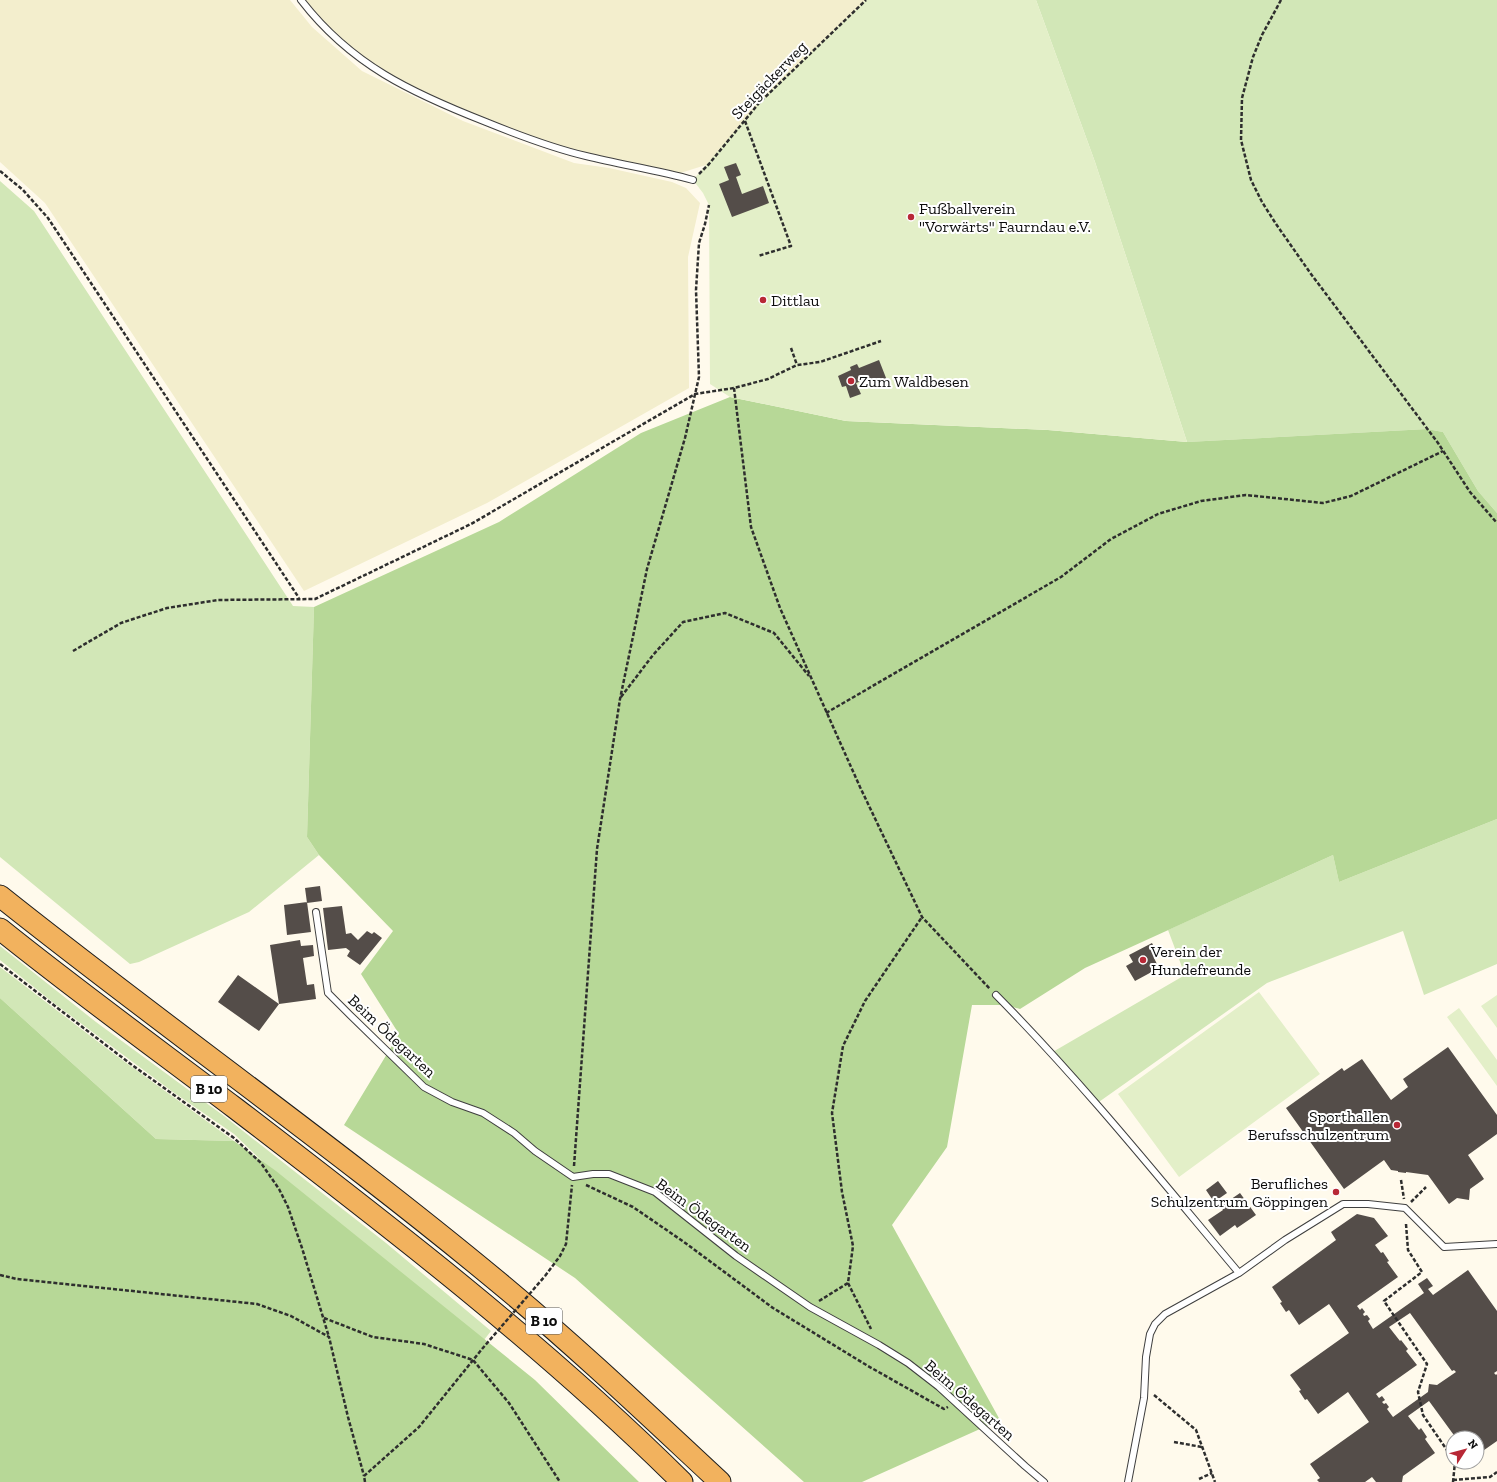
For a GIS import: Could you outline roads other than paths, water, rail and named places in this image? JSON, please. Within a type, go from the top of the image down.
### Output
[{"type":"highway","name":"B 10","points":[[0,896],[359,1171],[509,1291],[623,1391],[720,1482]]},
{"type":"highway","name":"B 10","points":[[0,929],[248,1118],[417,1250],[556,1367],[682,1482]]},
{"type":"lane","points":[[301,0],[317,21],[367,64],[399,84],[438,103],[515,134],[586,156],[674,174],[693,180]]},
{"type":"lane","name":"Beim Ödegarten","points":[[316,912],[328,993],[424,1087],[452,1102],[483,1113],[514,1133],[535,1151],[576,1176],[610,1174],[655,1192],[736,1256],[810,1307],[879,1345],[908,1363],[939,1387],[1044,1482]]},
{"type":"lane","points":[[996,995],[1024,1023],[1096,1104],[1239,1273]]},
{"type":"lane","points":[[1128,1482],[1144,1387],[1146,1357],[1150,1334],[1155,1324],[1165,1314],[1239,1273],[1285,1240],[1343,1204],[1368,1204],[1405,1208],[1444,1248],[1497,1244]]},
{"type":"place","name":"Fußballverein \"Vorwärts\" Faurndau e.V.","points":[[911,217]]},
{"type":"place","name":"Dittlau","points":[[763,300]]},
{"type":"place","name":"Zum Waldbesen","points":[[851,381]]},
{"type":"place","name":"Verein der Hundefreunde","points":[[1143,960]]},
{"type":"place","name":"Sporthallen Berufsschulzentrum","points":[[1397,1125]]},
{"type":"place","name":"Berufliches Schulzentrum Göppingen","points":[[1336,1192]]}]
